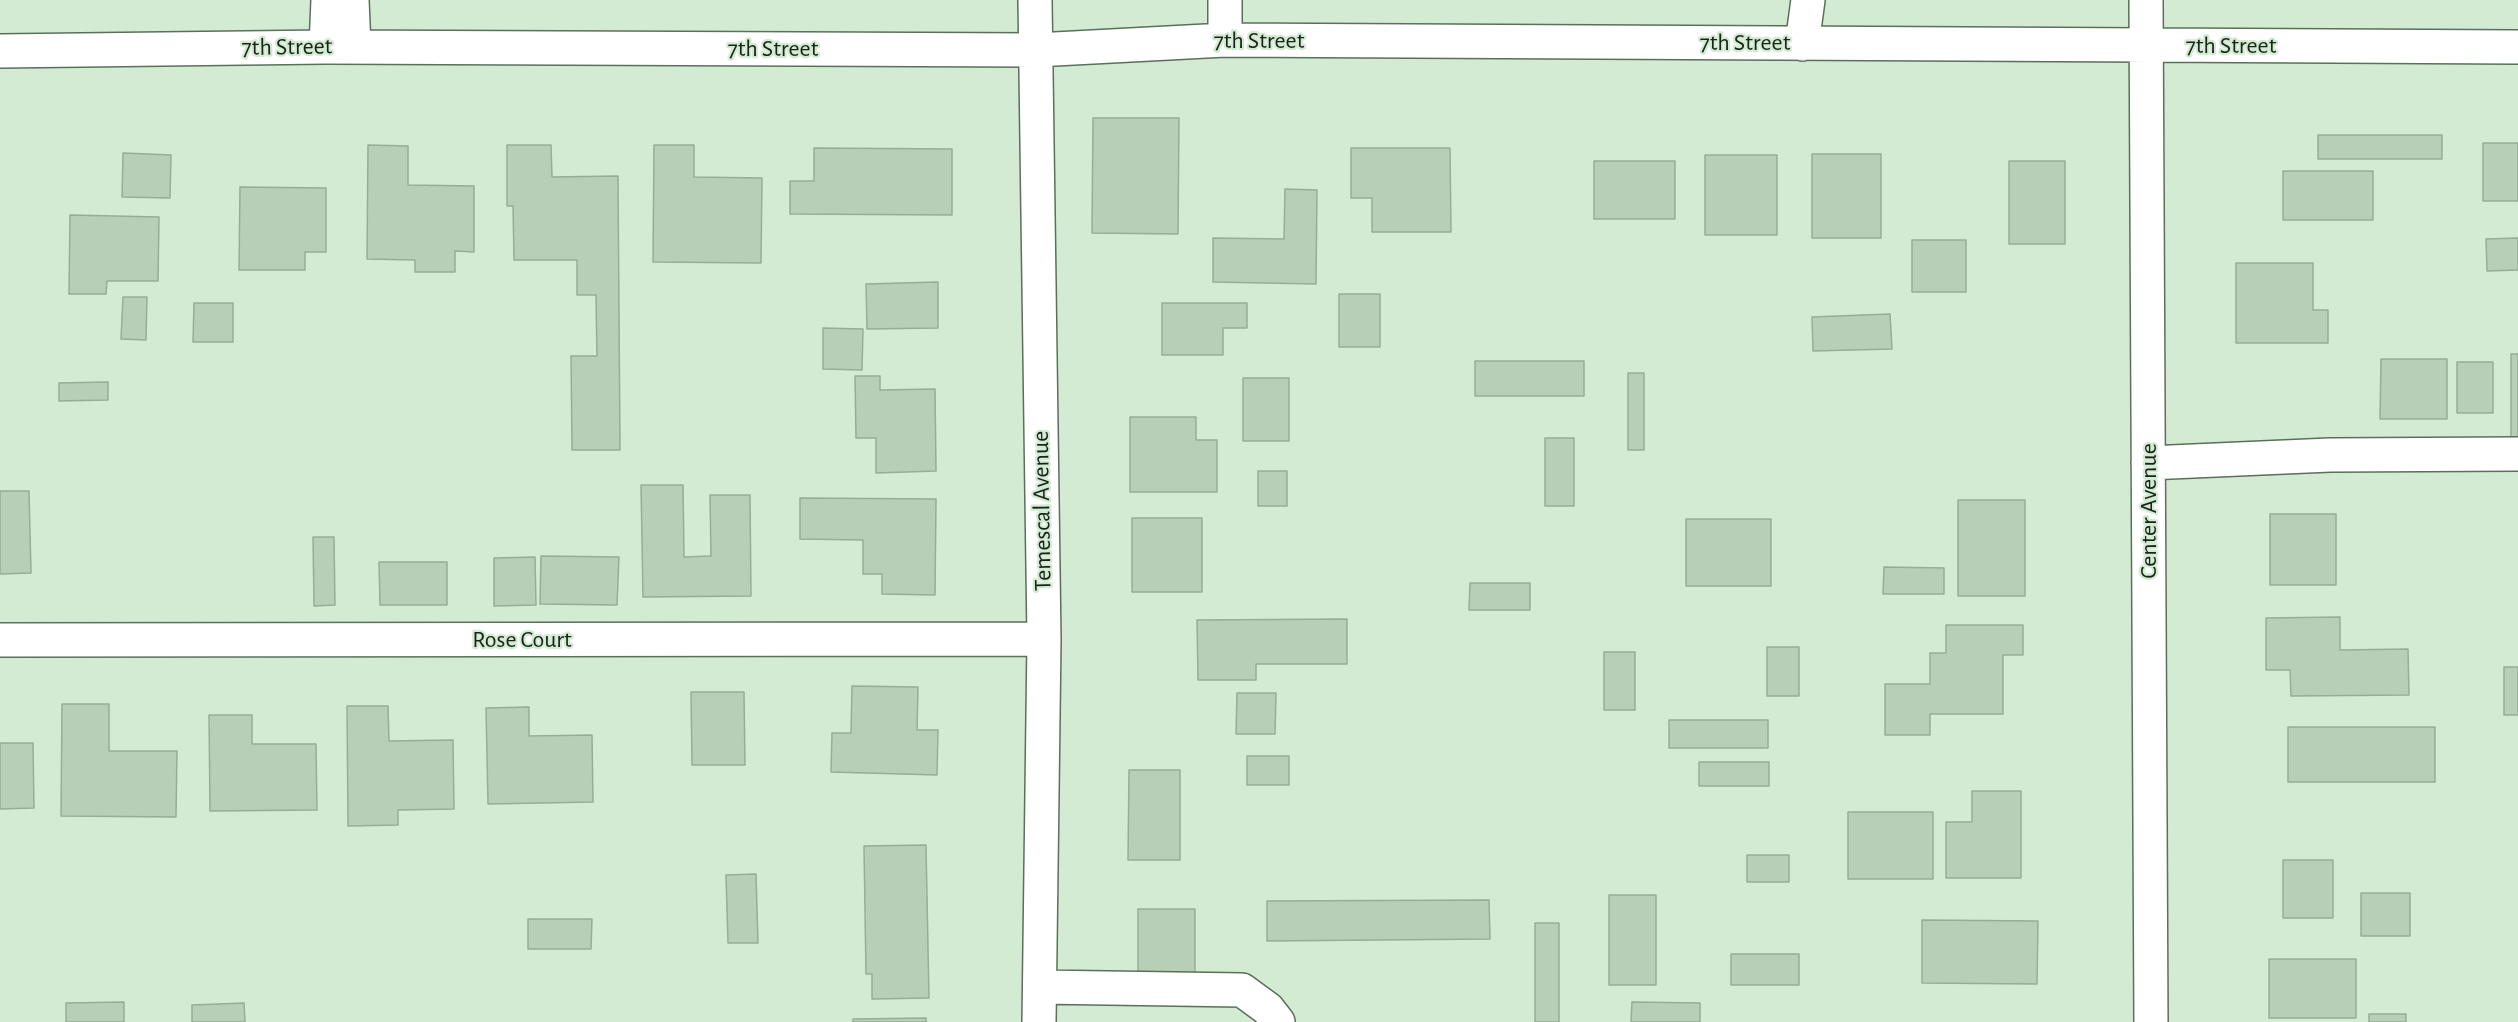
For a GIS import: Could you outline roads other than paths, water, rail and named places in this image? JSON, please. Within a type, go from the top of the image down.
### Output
[{"type":"street","points":[[328,0],[340,47]]},
{"type":"street","points":[[340,47],[352,0]]},
{"type":"street","name":"Temescal Avenue","points":[[1035,0],[1044,639],[1039,1022]]},
{"type":"street","points":[[1224,0],[1224,40]]},
{"type":"street","points":[[1802,44],[1808,0]]},
{"type":"street","name":"Center Avenue","points":[[2146,0],[2151,1022]]},
{"type":"street","name":"7th Street","points":[[0,51],[340,47],[1036,50],[1224,40],[2518,47]]},
{"type":"street","points":[[2148,463],[2330,455],[2518,454]]},
{"type":"street","name":"Rose Court","points":[[0,640],[1044,639]]},
{"type":"street","points":[[1040,987],[1242,990],[1268,1009],[1278,1022]]}]
